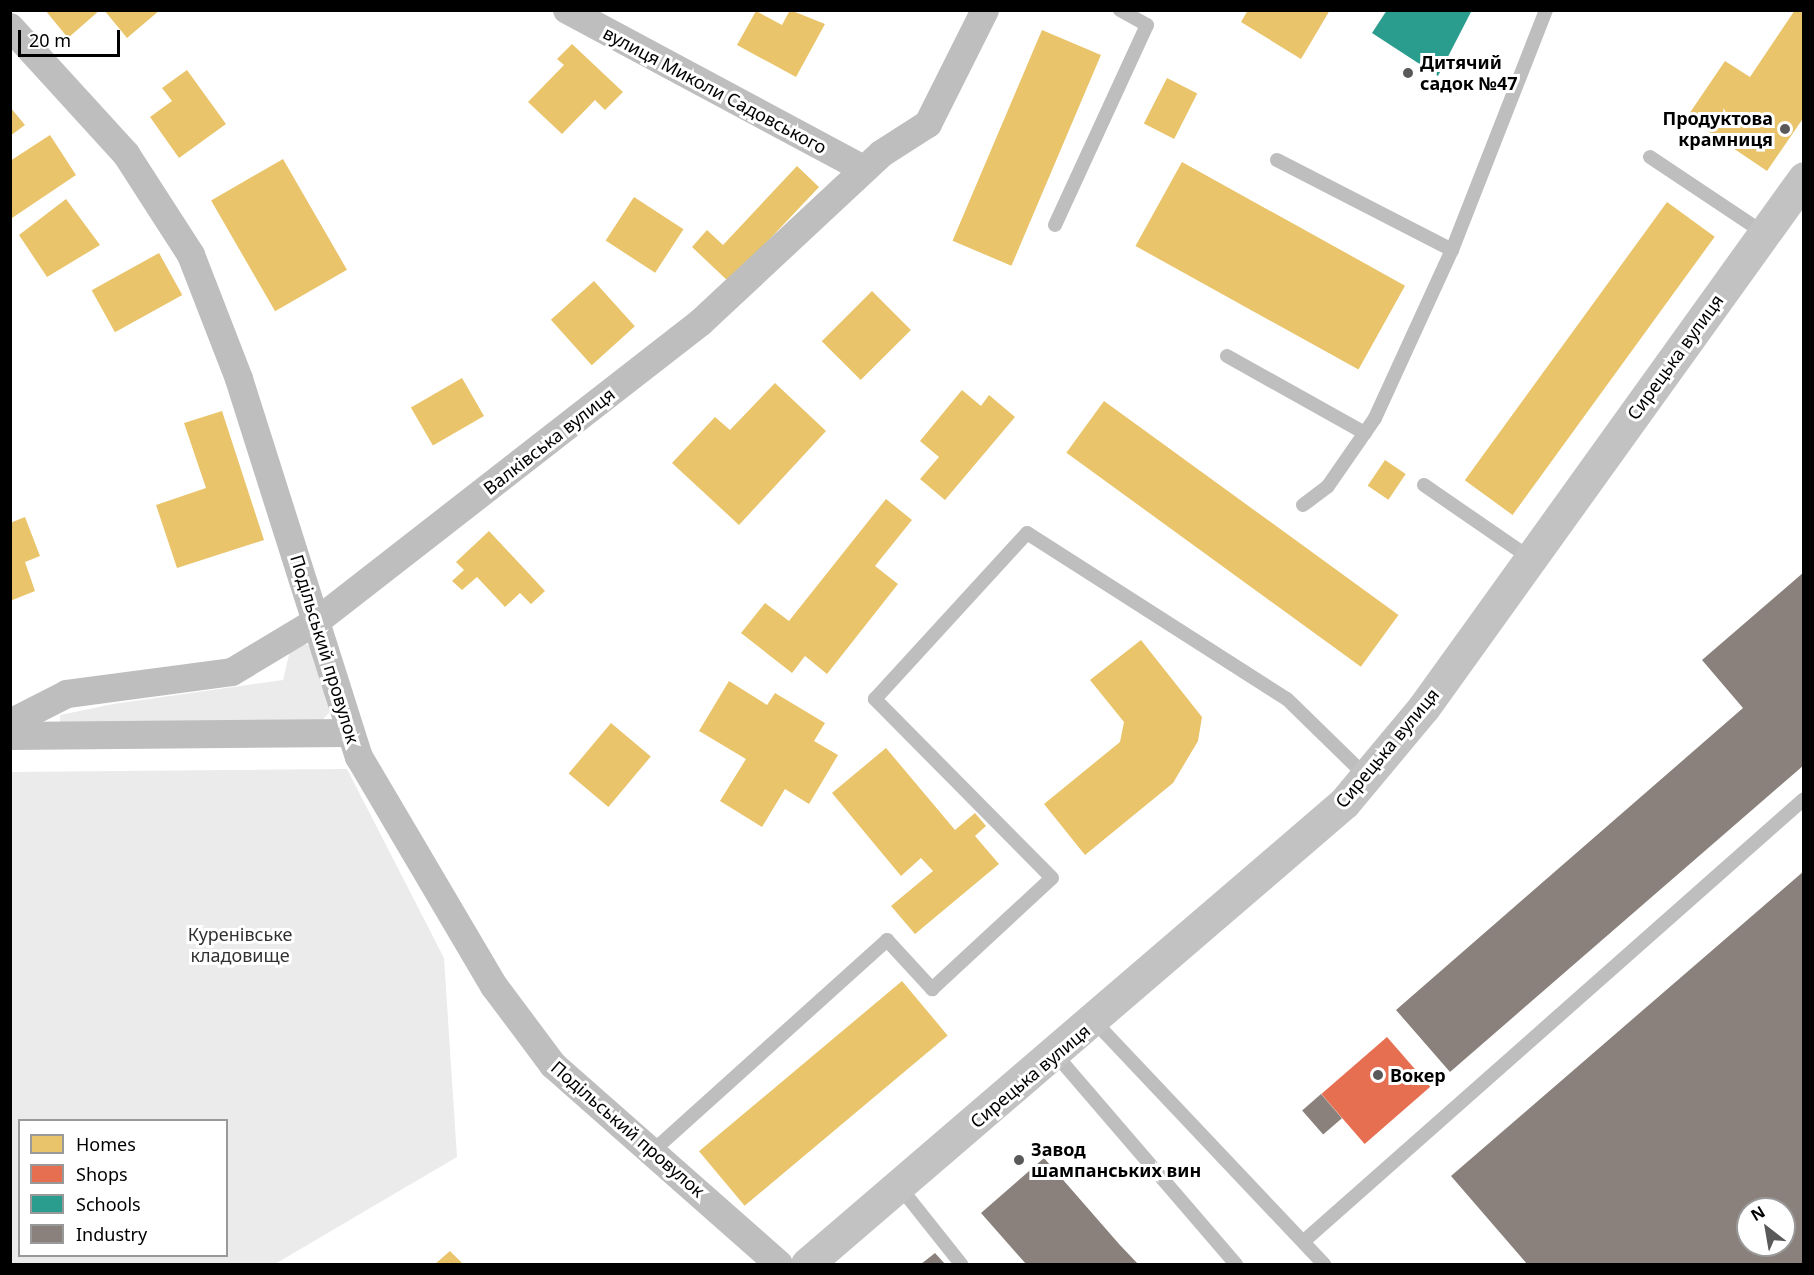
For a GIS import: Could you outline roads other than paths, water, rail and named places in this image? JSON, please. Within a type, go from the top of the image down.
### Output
[{"type":"main road","name":"Сирецька вулиця","points":[[807,1264],[1056,1055],[1367,777],[1530,558],[1803,178]]},
{"type":"street","name":"вулиця Миколи Садовського","points":[[567,10],[864,169]]},
{"type":"street","name":"Валківська вулиця","points":[[10,723],[67,694],[232,672],[317,621],[701,322],[781,253],[864,169],[928,124],[985,10]]},
{"type":"street","name":"Подільський провулок","points":[[10,27],[126,154],[191,255],[239,379],[317,621],[349,733],[494,986],[553,1065],[654,1150],[779,1264]]},
{"type":"street","points":[[10,736],[349,733]]},
{"type":"lane","points":[[1055,225],[1147,25],[1120,10]]},
{"type":"lane","points":[[1303,505],[1328,486],[1365,433],[1452,250],[1546,10]]},
{"type":"lane","points":[[1650,157],[1764,233]]},
{"type":"lane","points":[[1277,160],[1452,250]]},
{"type":"lane","points":[[1227,356],[1365,433]]},
{"type":"lane","points":[[1424,485],[1530,558]]},
{"type":"lane","points":[[654,1150],[887,940],[932,989],[1052,878],[875,699],[1027,533],[1287,699],[1367,777]]},
{"type":"lane","points":[[1304,1241],[1803,799]]},
{"type":"lane","points":[[1094,1021],[1324,1264]]},
{"type":"lane","points":[[1056,1055],[1236,1264]]},
{"type":"lane","points":[[899,1186],[961,1264]]},
{"type":"place","name":"Дитячий садок №47","points":[[1408,73]]},
{"type":"place","name":"Продуктова крамниця","points":[[1785,129]]},
{"type":"place","name":"Вокер","points":[[1378,1075]]},
{"type":"place","name":"Завод шампанських вин","points":[[1019,1160]]},
{"type":"park label","name":"Куренівське кладовище","points":[[240,945]]}]
